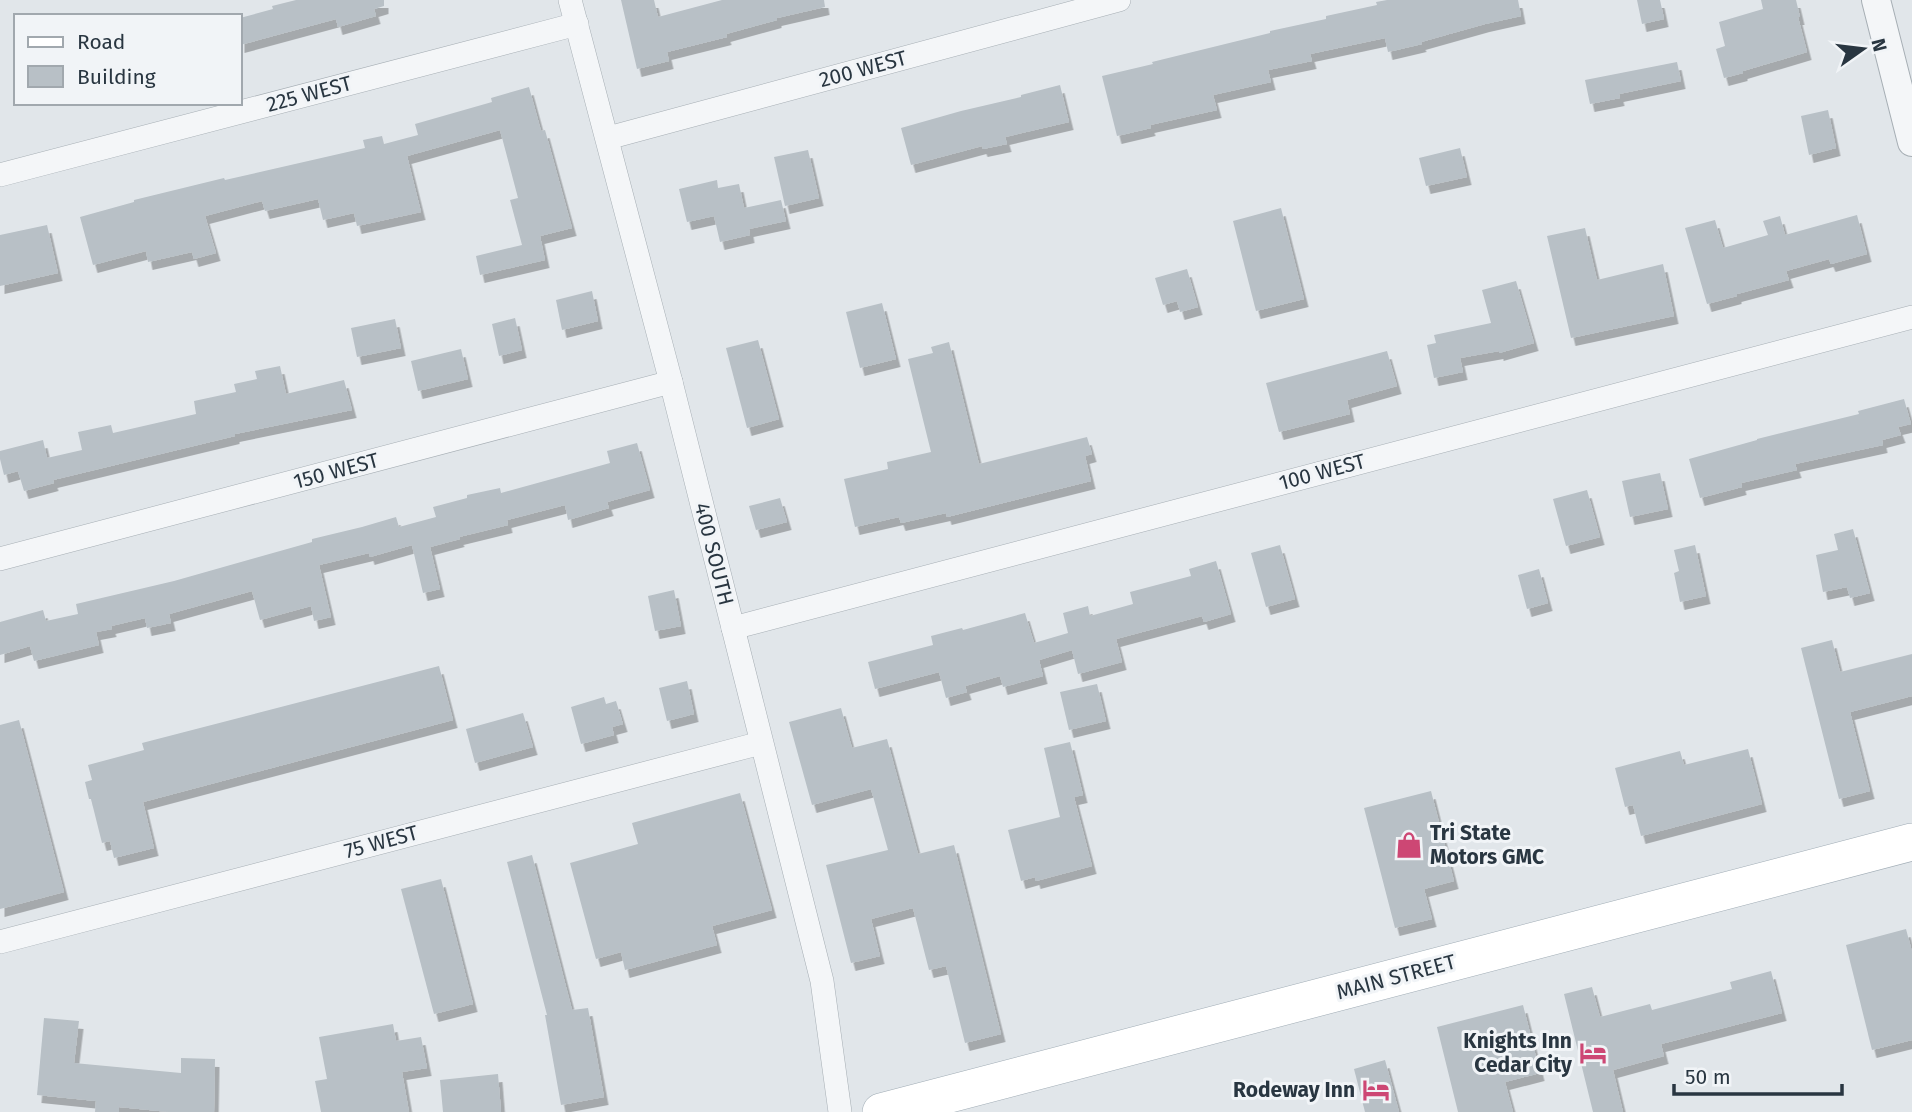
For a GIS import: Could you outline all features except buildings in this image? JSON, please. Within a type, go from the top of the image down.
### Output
[{"type":"main road","name":"MAIN STREET","points":[[881,1112],[1912,842]]},
{"type":"street","name":"400 SOUTH","points":[[570,0],[671,382],[822,981],[840,1112]]},
{"type":"street","name":"200 WEST","points":[[608,138],[1119,0]]},
{"type":"street","points":[[1876,0],[1912,142]]},
{"type":"street","name":"225 WEST","points":[[0,175],[577,23]]},
{"type":"street","name":"100 WEST","points":[[733,628],[1912,317]]},
{"type":"street","name":"150 WEST","points":[[0,559],[671,382]]},
{"type":"street","name":"75 WEST","points":[[0,942],[761,743]]},
{"type":"place","name":"Tri State Motors GMC","points":[[1409,845]]},
{"type":"place","name":"Knights Inn Cedar City","points":[[1593,1053]]},
{"type":"place","name":"Rodeway Inn","points":[[1376,1090]]}]
